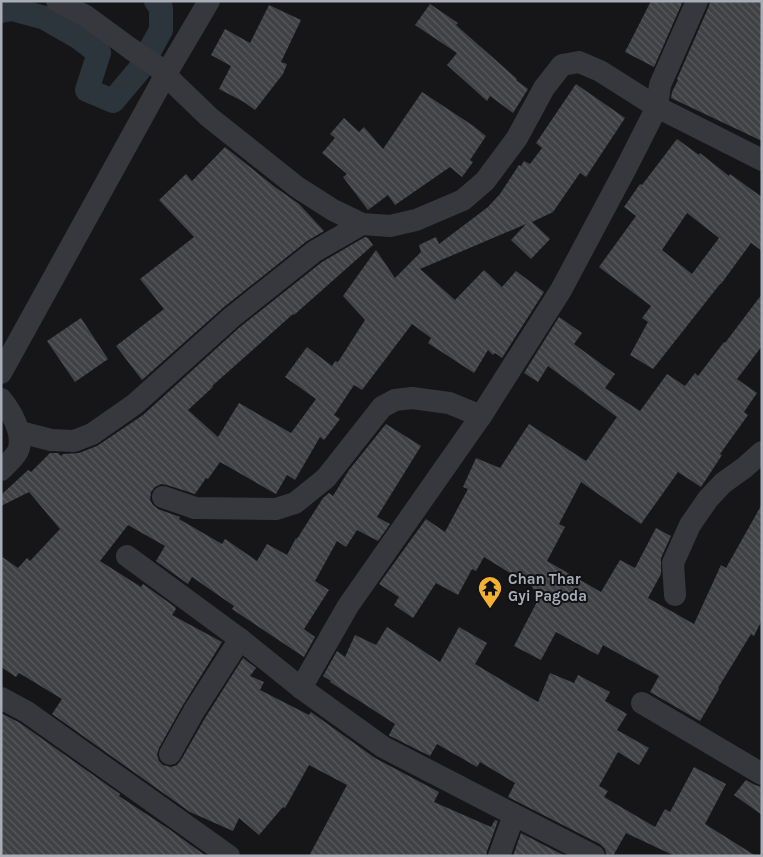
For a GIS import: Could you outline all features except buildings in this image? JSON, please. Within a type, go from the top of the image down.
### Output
[{"type":"street","points":[[57,1],[86,16],[161,70],[209,117],[297,187],[333,210],[362,224],[390,226],[416,220],[463,200],[485,181],[517,138],[544,88],[562,64],[579,62],[600,71],[657,107],[762,160]]},
{"type":"street","points":[[1,374],[161,70],[209,1]]},
{"type":"street","points":[[301,688],[348,606],[481,416],[561,290],[657,107],[660,85],[697,1]]},
{"type":"street","points":[[20,432],[51,440],[74,441],[92,434],[135,404],[232,317],[315,251],[362,224]]},
{"type":"street","points":[[163,497],[195,508],[276,510],[295,503],[326,478],[382,407],[395,400],[412,398],[449,403],[481,416]]},
{"type":"street","points":[[1,399],[7,405],[20,432],[19,449],[1,470]]},
{"type":"street","points":[[675,595],[673,563],[690,525],[708,499],[723,483],[759,459]]},
{"type":"street","points":[[127,556],[240,639],[301,688],[383,747],[594,856]]},
{"type":"street","points":[[170,754],[194,711],[240,639]]},
{"type":"street","points":[[1,698],[27,712],[230,856]]},
{"type":"street","points":[[642,703],[762,774]]},
{"type":"street","points":[[498,856],[514,815]]},
{"type":"waterway","points":[[1,11],[12,9],[45,18],[78,37],[99,53],[87,90],[113,101],[139,70],[161,30],[161,8],[156,1]]},
{"type":"place","name":"Chan Thar Gyi Pagoda","points":[[490,609]]}]
